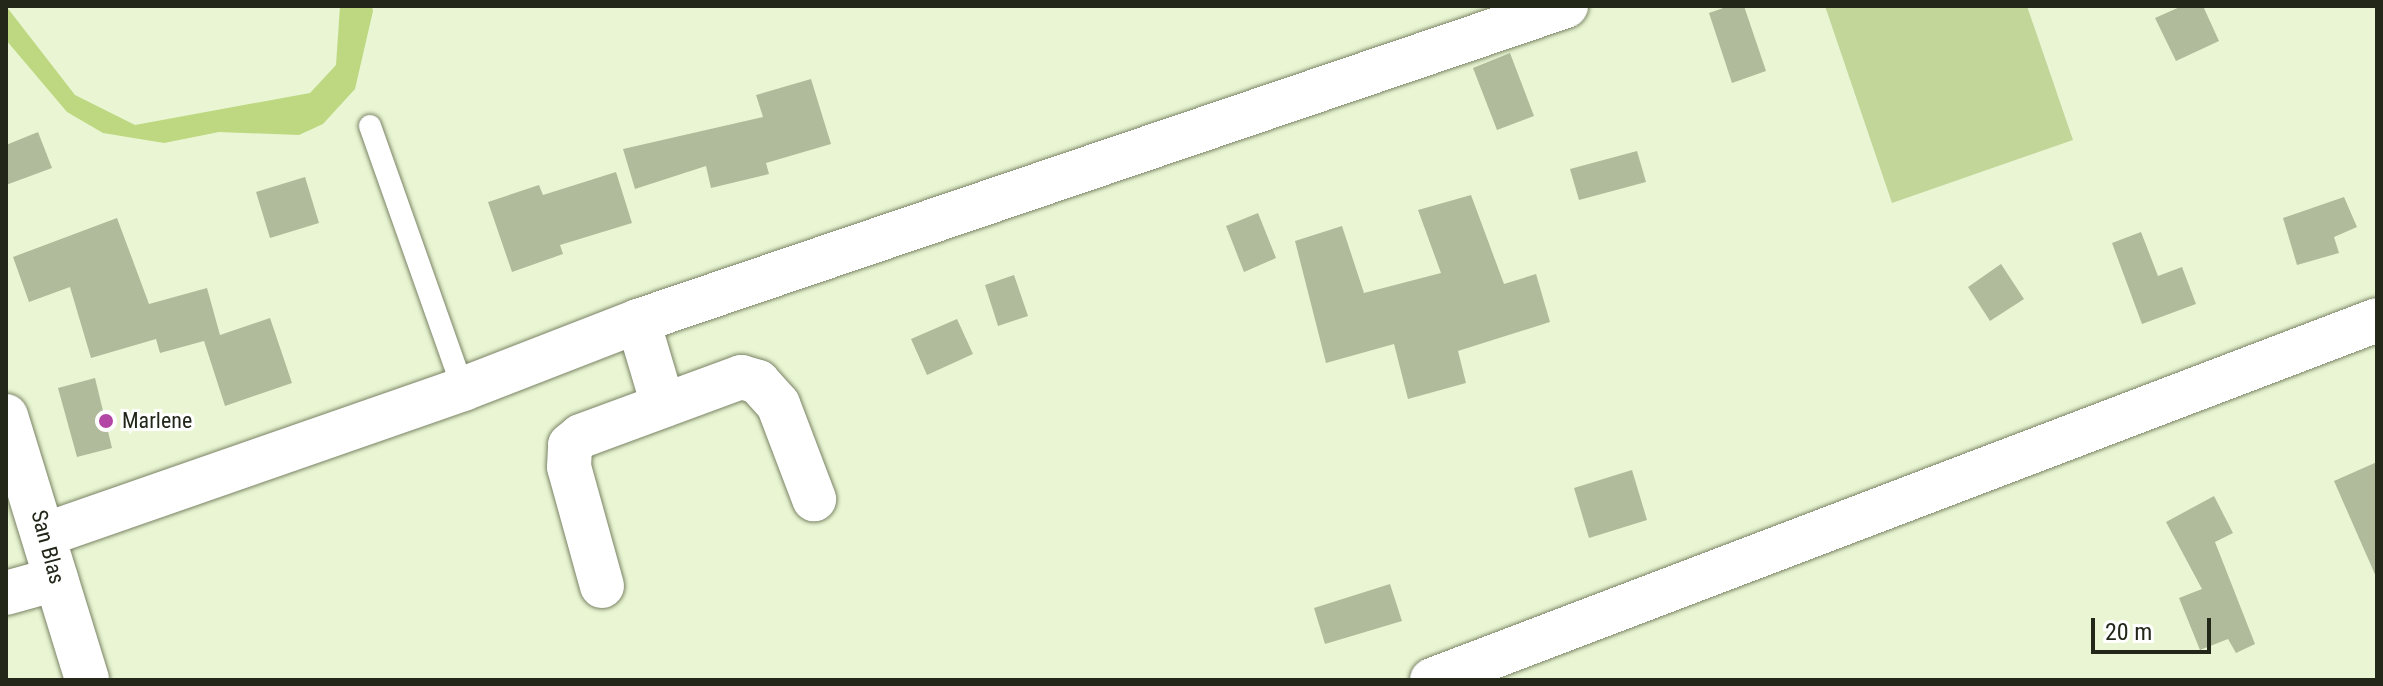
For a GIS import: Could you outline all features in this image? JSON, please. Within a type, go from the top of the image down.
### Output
[{"type":"street","points":[[47,534],[463,389],[638,321],[1566,6]]},
{"type":"street","points":[[1432,680],[2377,320]]},
{"type":"street","points":[[638,321],[663,405]]},
{"type":"street","points":[[602,586],[572,486],[570,445],[663,405],[720,382],[741,377],[758,382],[778,404],[814,499]]},
{"type":"street","name":"San Blas","points":[[6,416],[47,534],[56,579],[87,680]]},
{"type":"street","points":[[6,593],[56,579]]},
{"type":"lane","points":[[370,126],[463,389]]},
{"type":"shaded area","points":[[6,6],[75,95],[135,125],[310,93],[336,65],[340,6],[372,6],[373,11],[355,89],[323,124],[299,135],[219,132],[164,143],[103,133],[67,112],[6,40]]},
{"type":"shaded area","points":[[1825,6],[2027,6],[2073,140],[1892,203]]},
{"type":"building","points":[[1729,6],[1744,6],[1766,71],[1732,83],[1709,13]]},
{"type":"building","points":[[2182,6],[2203,6],[2219,41],[2176,61],[2155,18]]},
{"type":"building","points":[[1510,53],[1534,116],[1497,130],[1473,68]]},
{"type":"building","points":[[811,79],[831,144],[766,163],[769,174],[711,188],[706,166],[635,189],[623,149],[763,117],[756,95]]},
{"type":"building","points":[[38,132],[52,168],[6,185],[6,145]]},
{"type":"building","points":[[1637,151],[1646,182],[1579,200],[1570,169]]},
{"type":"building","points":[[616,172],[632,223],[560,245],[563,254],[512,272],[488,202],[539,185],[543,195]]},
{"type":"building","points":[[305,177],[319,223],[270,238],[256,192]]},
{"type":"building","points":[[1471,195],[1504,284],[1536,274],[1550,322],[1458,351],[1466,383],[1408,399],[1394,344],[1326,363],[1295,241],[1342,226],[1364,293],[1441,273],[1418,210]]},
{"type":"building","points":[[2344,197],[2357,227],[2334,237],[2339,253],[2297,265],[2283,218]]},
{"type":"building","points":[[1258,213],[1276,258],[1244,272],[1226,226]]},
{"type":"building","points":[[117,218],[149,304],[207,288],[220,335],[270,318],[292,383],[225,406],[204,341],[160,353],[156,339],[91,358],[70,287],[29,302],[13,257]]},
{"type":"building","points":[[2141,232],[2158,276],[2182,267],[2196,304],[2142,324],[2112,243]]},
{"type":"building","points":[[2001,264],[2024,299],[1990,321],[1968,287]]},
{"type":"building","points":[[1014,275],[1028,316],[998,326],[985,285]]},
{"type":"building","points":[[957,319],[973,354],[927,375],[911,339]]},
{"type":"building","points":[[95,378],[112,448],[77,457],[58,388]]},
{"type":"building","points":[[2377,462],[2377,579],[2334,481]]},
{"type":"building","points":[[1632,470],[1647,520],[1589,538],[1574,488]]},
{"type":"building","points":[[2214,496],[2233,533],[2215,542],[2255,644],[2236,653],[2228,639],[2200,650],[2179,598],[2202,589],[2166,522]]},
{"type":"building","points":[[1390,584],[1402,621],[1325,644],[1314,608]]},
{"type":"place","name":"Marlene","points":[[106,421]]}]
